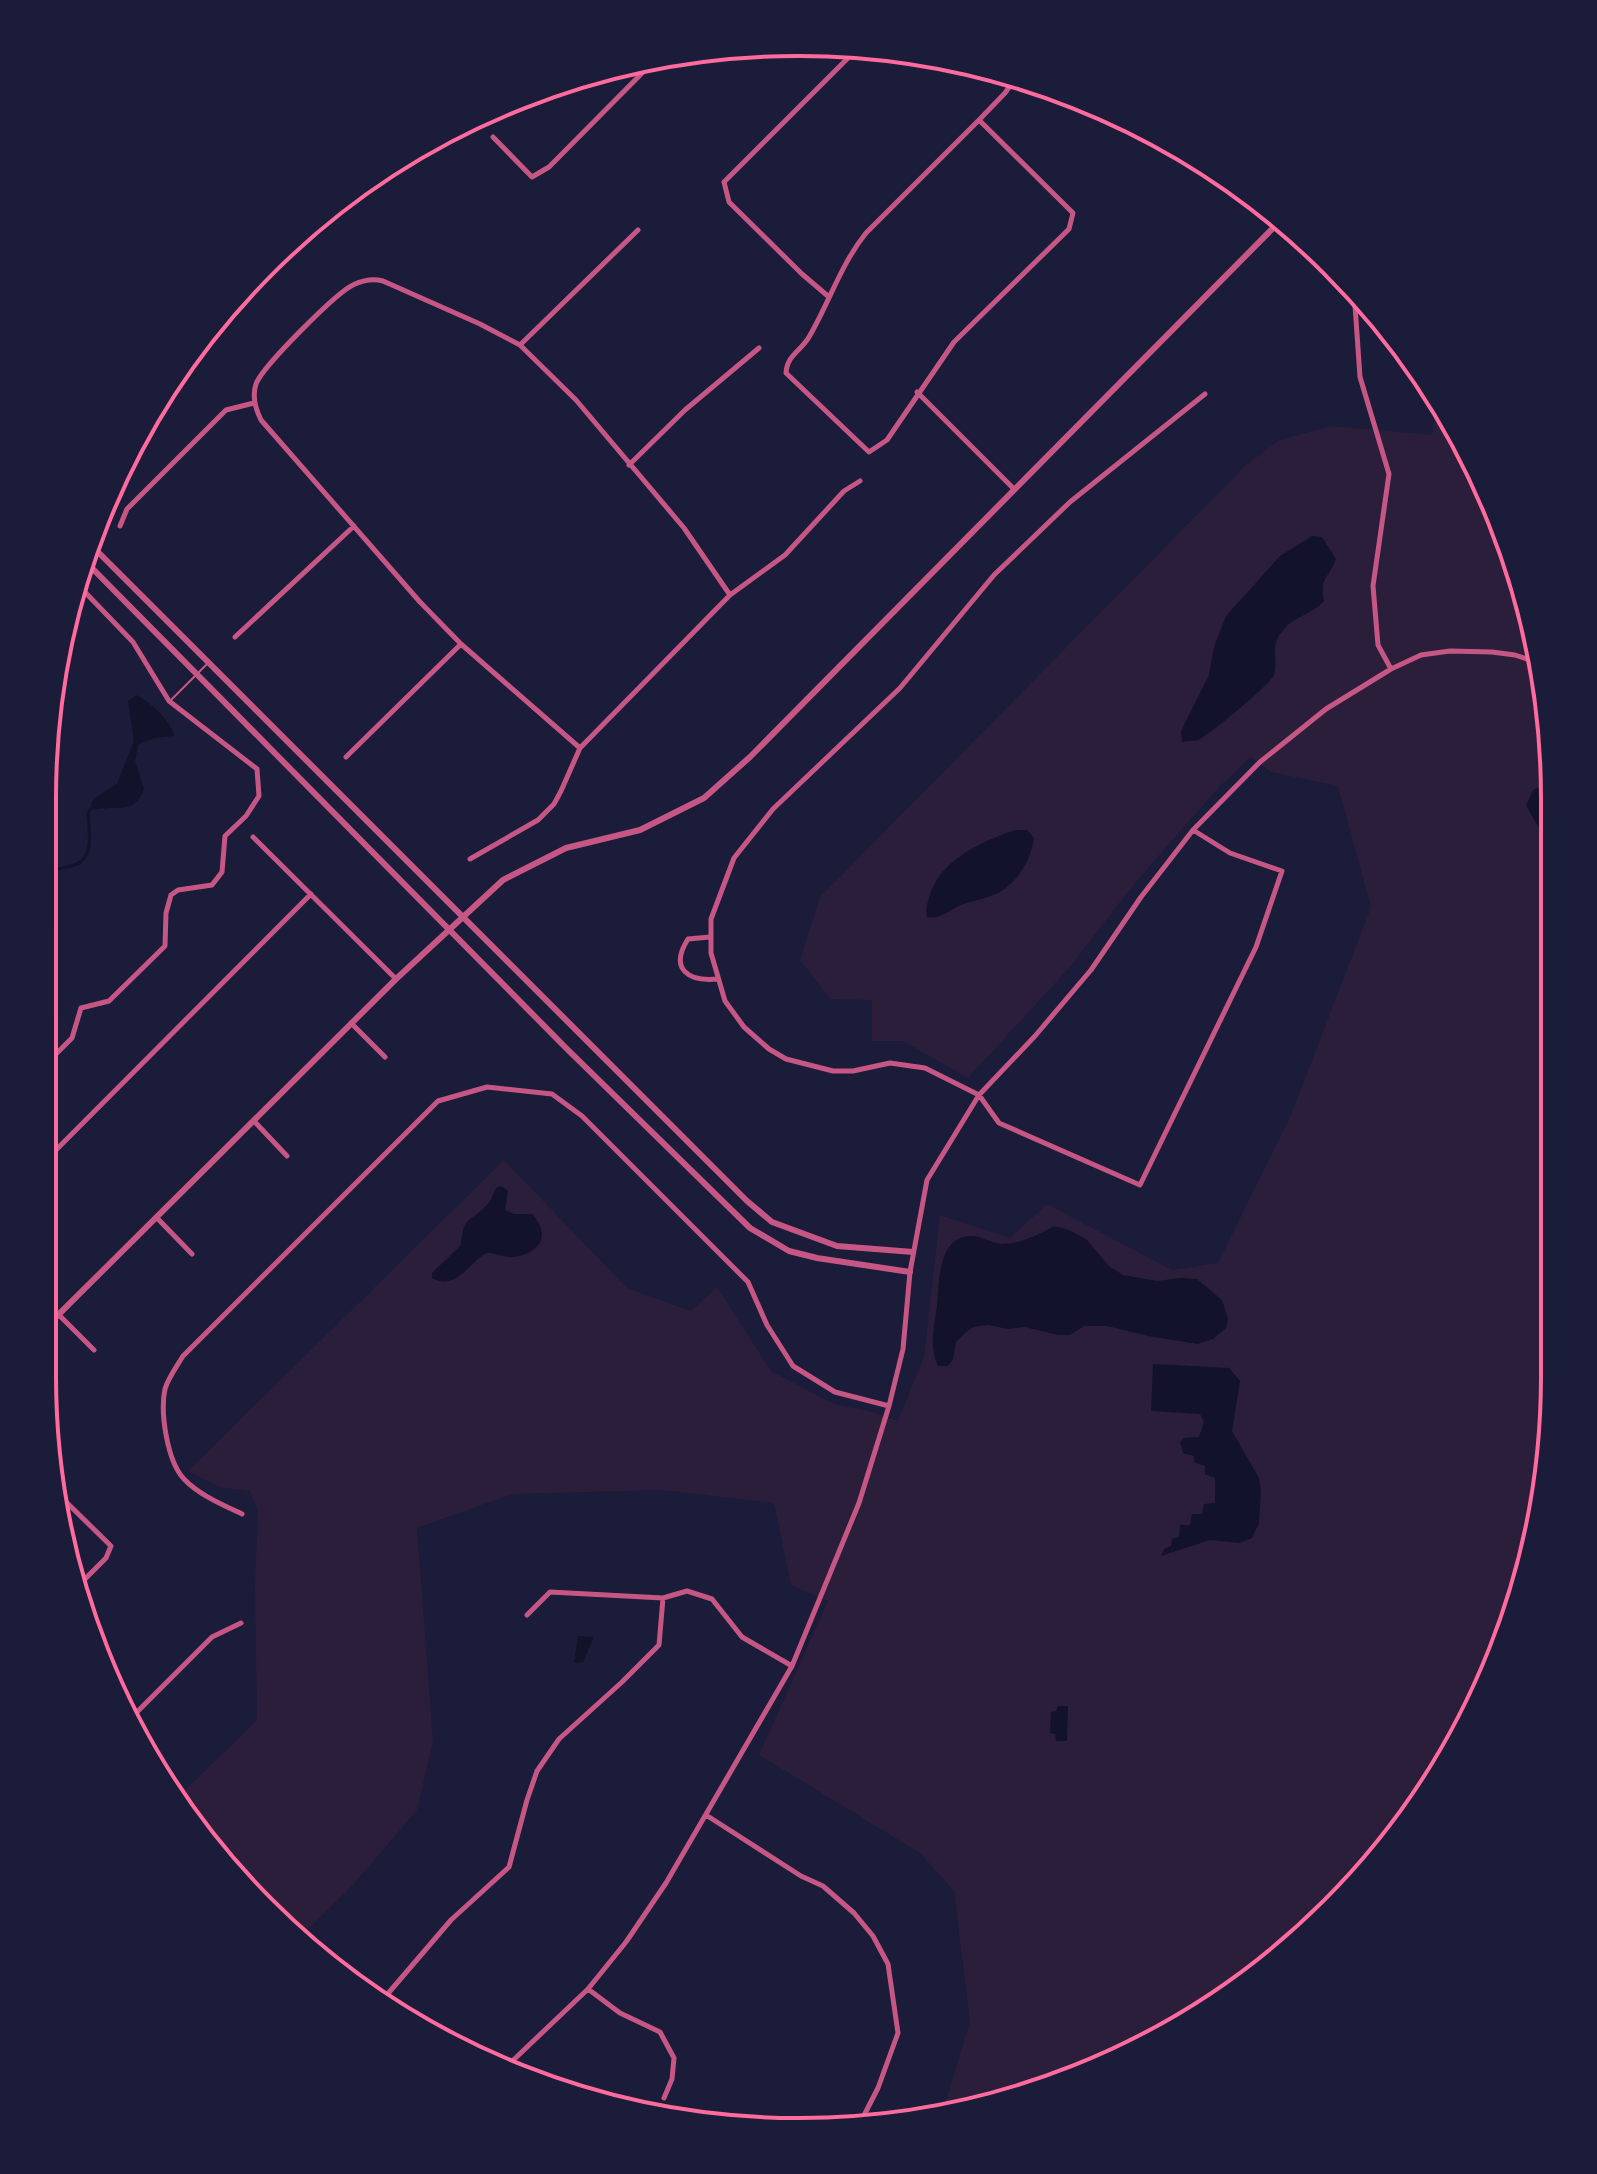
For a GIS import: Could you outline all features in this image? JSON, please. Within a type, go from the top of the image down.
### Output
[{"type":"street","points":[[829,297],[729,202],[724,182],[848,58]]},
{"type":"street","points":[[493,137],[532,177],[549,167],[642,73]]},
{"type":"street","points":[[979,120],[1073,213],[1069,229],[954,342],[887,440],[869,452],[786,373],[788,359],[806,343],[854,249],[866,233],[1009,87]]},
{"type":"street","points":[[56,1318],[351,1023],[503,880],[566,848],[640,830],[704,798],[750,757],[1273,228]]},
{"type":"street","points":[[520,345],[638,230]]},
{"type":"street","points":[[580,748],[461,644],[420,602],[261,420],[255,403],[256,384],[266,367],[346,288],[366,280],[383,281],[480,324],[520,345],[576,400],[684,528],[730,595]]},
{"type":"street","points":[[1355,307],[1360,377],[1389,474],[1373,586],[1378,645],[1391,669]]},
{"type":"street","points":[[629,465],[694,402],[759,348]]},
{"type":"street","points":[[917,392],[1014,489]]},
{"type":"street","points":[[1193,830],[1230,853],[1282,871],[1256,947],[1140,1185],[999,1123],[979,1095],[925,1068],[890,1063],[853,1071],[833,1071],[786,1059],[744,1027],[725,1001],[710,937],[716,901],[734,858],[773,809],[900,688],[994,575],[1070,502],[1205,394]]},
{"type":"street","points":[[120,526],[127,509],[226,410],[255,403]]},
{"type":"street","points":[[470,859],[538,820],[561,791],[580,748],[730,595],[785,555],[844,491],[860,481]]},
{"type":"street","points":[[235,637],[354,526]]},
{"type":"street","points":[[98,552],[747,1201],[772,1222],[837,1246],[913,1252]]},
{"type":"street","points":[[92,568],[750,1228],[789,1251],[910,1272]]},
{"type":"street","points":[[56,1054],[72,1038],[81,1008],[109,1001],[165,946],[166,913],[171,895],[178,890],[212,885],[222,872],[225,836],[246,816],[259,796],[257,769],[169,701],[133,642],[85,592]]},
{"type":"street","points":[[346,757],[461,644]]},
{"type":"street","points":[[513,2060],[588,1989],[626,1942],[666,1883],[792,1666],[859,1503],[889,1406],[903,1349],[910,1272],[927,1180],[979,1095],[1091,970],[1141,897],[1193,830],[1260,762],[1326,709],[1391,669],[1421,655],[1450,651],[1492,652],[1528,659]]},
{"type":"street","points":[[253,837],[396,979]]},
{"type":"street","points":[[56,1150],[311,894]]},
{"type":"street","points":[[710,937],[688,939],[682,951],[682,964],[685,972],[694,979],[718,979]]},
{"type":"street","points":[[351,1023],[385,1057]]},
{"type":"street","points":[[242,1514],[213,1500],[182,1478],[170,1451],[163,1418],[166,1388],[183,1356],[438,1101],[487,1087],[552,1094],[582,1116],[748,1282],[767,1325],[793,1366],[835,1392],[889,1406]]},
{"type":"street","points":[[254,1121],[287,1156]]},
{"type":"street","points":[[157,1218],[192,1254]]},
{"type":"street","points":[[56,1312],[94,1350]]},
{"type":"street","points":[[67,1503],[111,1546],[106,1558],[84,1580]]},
{"type":"street","points":[[527,1615],[550,1592],[663,1598],[687,1591],[712,1599],[742,1637],[792,1666]]},
{"type":"street","points":[[388,1994],[451,1920],[509,1867],[537,1771],[559,1739],[659,1645],[663,1598]]},
{"type":"street","points":[[137,1712],[212,1637],[241,1623]]},
{"type":"street","points":[[706,1815],[801,1876],[823,1886],[854,1913],[873,1936],[888,1964],[898,2033],[878,2088],[864,2115]]},
{"type":"street","points":[[588,1989],[620,2013],[660,2032],[674,2058],[672,2079],[664,2098]]},
{"type":"lane","points":[[169,701],[208,662]]},
{"type":"shaded area","points":[[1435,416],[1464,470],[1502,560],[1516,606],[1535,702],[1541,798],[1541,1376],[1535,1472],[1516,1568],[1502,1614],[1484,1660],[1442,1747],[1388,1828],[1324,1901],[1288,1934],[1251,1965],[1170,2019],[1083,2061],[1037,2079],[946,2103],[970,2021],[954,1891],[920,1853],[759,1755],[828,1601],[791,1585],[774,1503],[662,1490],[512,1494],[417,1528],[433,1741],[417,1810],[351,1887],[306,1931],[240,1865],[184,1792],[257,1720],[255,1585],[258,1510],[250,1491],[220,1487],[188,1471],[504,1160],[627,1288],[691,1311],[717,1287],[771,1371],[834,1404],[898,1421],[924,1357],[940,1215],[1010,1238],[1047,1204],[1172,1270],[1218,1263],[1291,1115],[1371,907],[1338,786],[1271,772],[1251,757],[1219,787],[1134,884],[1069,968],[968,1078],[903,1041],[872,1041],[872,1000],[830,999],[800,960],[820,897],[1247,464],[1280,440],[1331,426],[1432,435]]},
{"type":"shaded area","points":[[1312,536],[1322,537],[1336,559],[1324,583],[1324,601],[1293,621],[1279,635],[1275,646],[1274,675],[1263,688],[1206,735],[1198,740],[1182,742],[1181,731],[1209,675],[1214,647],[1226,616],[1280,556]]},
{"type":"shaded area","points":[[136,695],[160,713],[174,736],[154,738],[138,745],[135,761],[144,789],[135,803],[94,810],[91,804],[95,798],[117,784],[134,741],[128,701]]},
{"type":"shaded area","points":[[1541,787],[1541,831],[1526,806],[1533,790]]},
{"type":"shaded area","points":[[1015,830],[1027,830],[1034,838],[1025,865],[1007,887],[940,916],[927,917],[927,905],[934,885],[952,863],[975,847]]},
{"type":"shaded area","points":[[501,1186],[508,1191],[505,1210],[514,1214],[532,1214],[538,1222],[542,1236],[537,1247],[515,1257],[488,1253],[455,1278],[441,1281],[432,1278],[432,1273],[461,1245],[468,1221],[488,1204],[496,1188]]},
{"type":"shaded area","points":[[1054,1226],[1086,1239],[1109,1266],[1123,1275],[1157,1281],[1197,1279],[1222,1300],[1228,1318],[1226,1328],[1213,1339],[1198,1344],[1107,1326],[1084,1326],[1070,1335],[1058,1335],[1025,1327],[1008,1329],[988,1325],[973,1327],[965,1333],[956,1342],[953,1359],[948,1366],[938,1366],[933,1344],[939,1285],[942,1262],[952,1243],[972,1236],[1001,1244],[1015,1242]]},
{"type":"shaded area","points":[[1153,1364],[1229,1368],[1240,1381],[1232,1431],[1259,1478],[1261,1490],[1259,1523],[1252,1538],[1239,1543],[1210,1540],[1161,1556],[1164,1549],[1171,1546],[1172,1539],[1179,1537],[1180,1525],[1190,1525],[1192,1514],[1202,1514],[1204,1504],[1215,1503],[1215,1478],[1205,1474],[1205,1466],[1194,1462],[1194,1456],[1183,1453],[1180,1442],[1184,1438],[1199,1437],[1204,1422],[1200,1414],[1151,1411]]},
{"type":"shaded area","points":[[578,1636],[593,1639],[583,1662],[574,1663]]},
{"type":"shaded area","points":[[1058,1706],[1068,1706],[1067,1741],[1056,1741],[1055,1734],[1050,1733],[1051,1712],[1056,1711]]},
{"type":"waterway","points":[[56,870],[81,862],[85,857],[90,835],[88,813],[92,807]]}]
